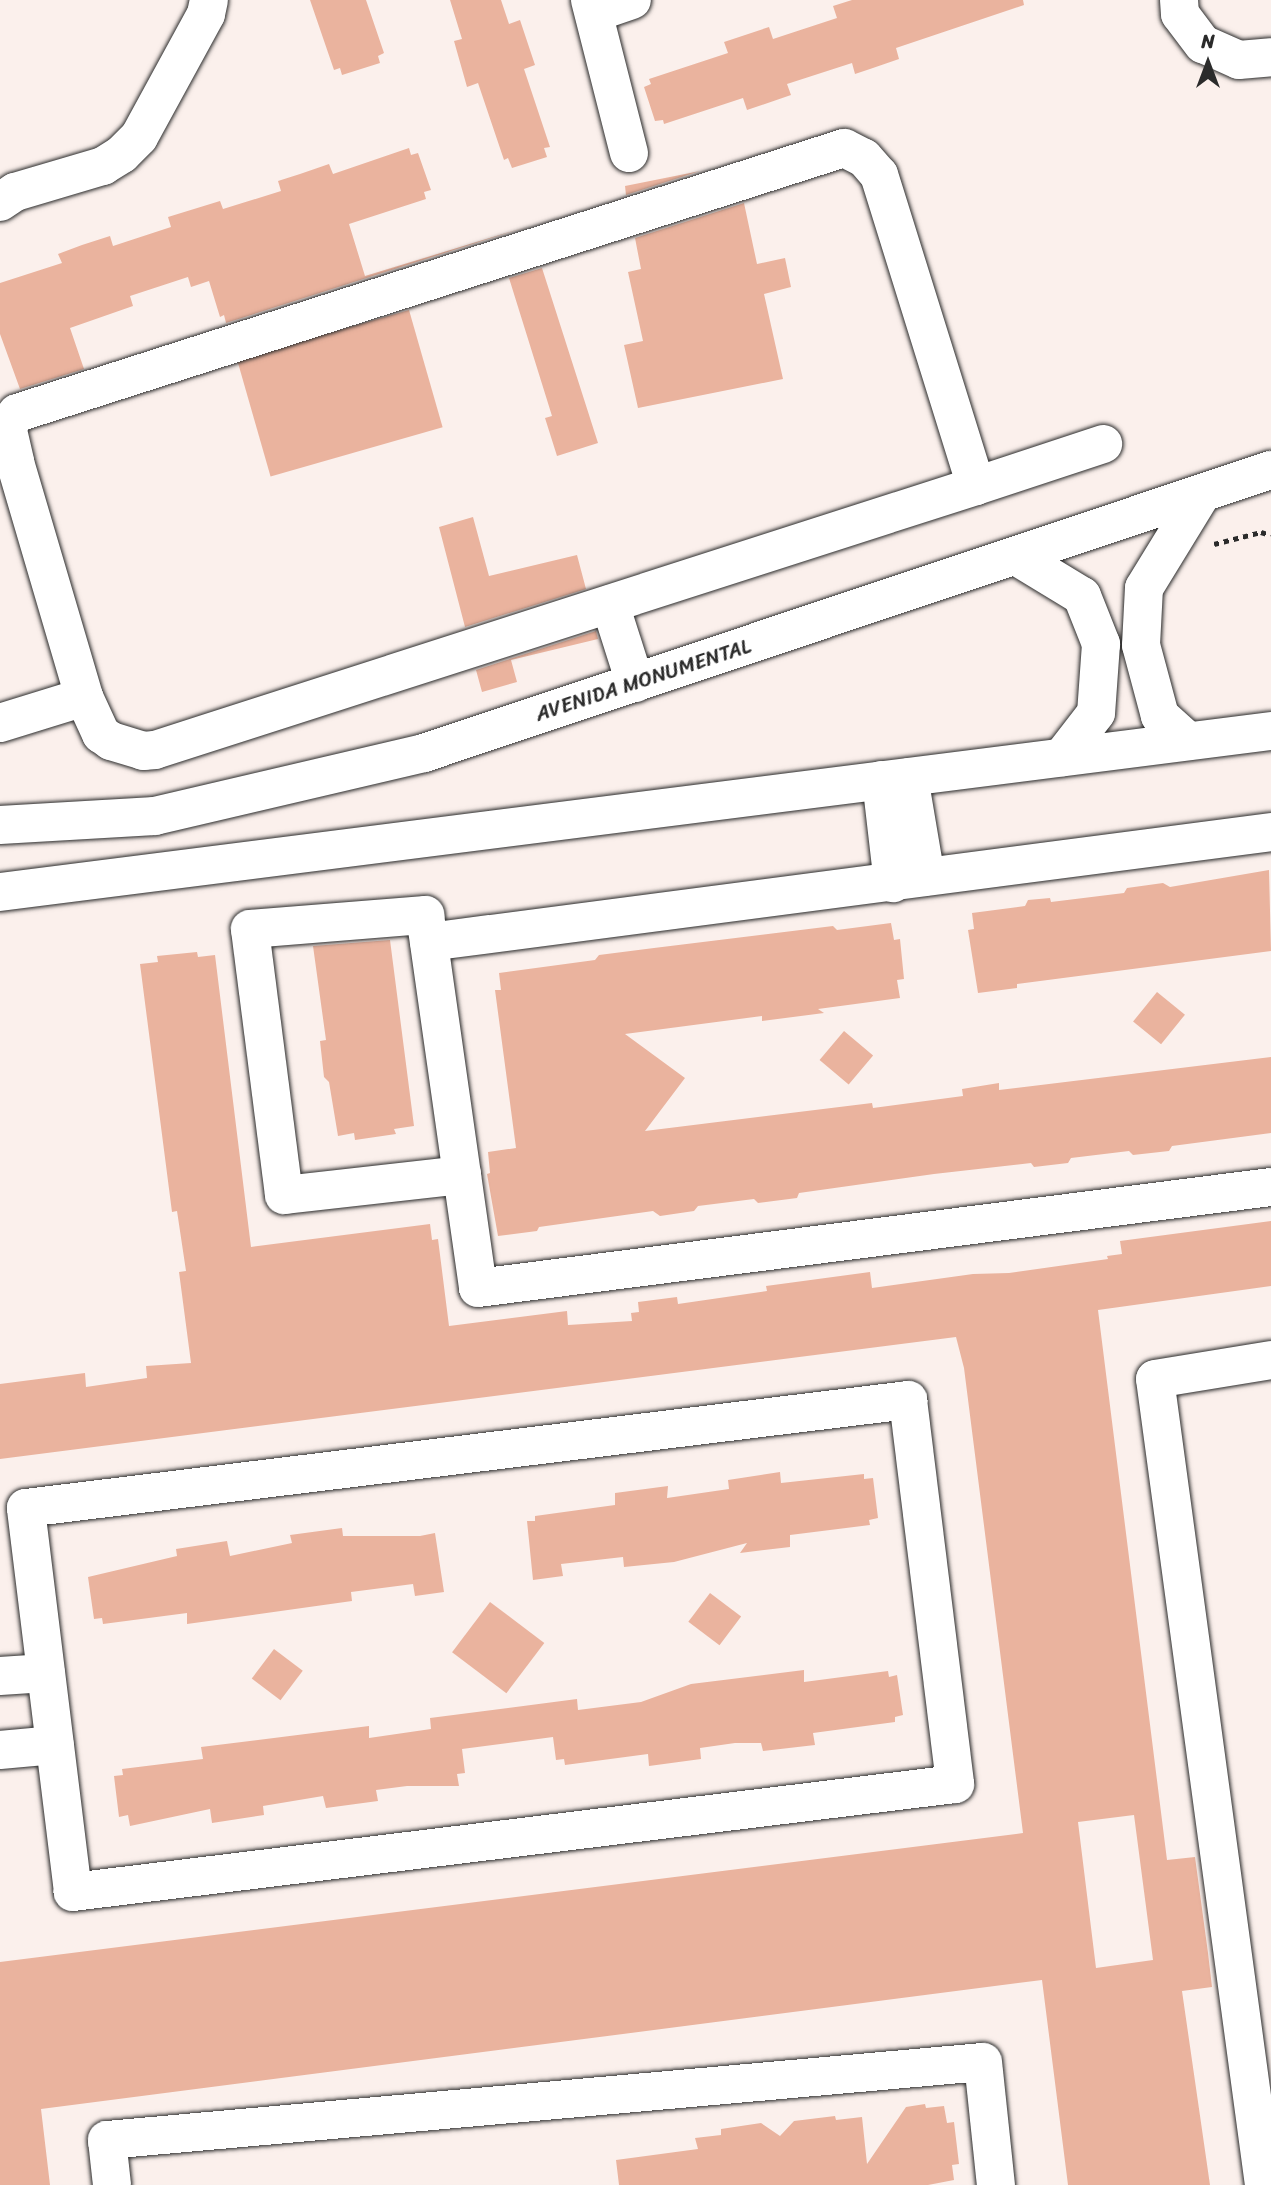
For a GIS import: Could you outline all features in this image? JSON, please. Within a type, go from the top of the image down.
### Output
[{"type":"street","points":[[0,202],[15,191],[103,166],[122,154],[139,137],[206,14],[209,0]]},
{"type":"street","points":[[629,153],[592,6],[632,0]]},
{"type":"street","points":[[1179,0],[1180,14],[1203,44],[1239,60],[1271,57]]},
{"type":"street","points":[[976,486],[879,175],[864,158],[844,148],[18,413],[7,426],[7,463],[84,696],[101,734],[130,749],[155,750],[976,486],[1103,444]]},
{"type":"street","name":"AVENIDA MONUMENTAL","points":[[0,825],[155,816],[424,753],[1271,470]]},
{"type":"street","points":[[1188,741],[1160,716],[1141,645],[1144,588],[1201,495]]},
{"type":"street","points":[[1016,556],[1082,596],[1101,644],[1096,713],[1062,757]]},
{"type":"street","points":[[610,604],[635,683]]},
{"type":"street","points":[[0,723],[84,696]]},
{"type":"street","points":[[0,892],[1271,731]]},
{"type":"street","points":[[895,779],[910,880]]},
{"type":"street","points":[[429,942],[1271,832]]},
{"type":"street","points":[[462,1175],[284,1195],[250,929],[425,915],[429,942],[462,1175],[478,1288],[1271,1187]]},
{"type":"street","points":[[1264,2185],[1155,1379],[1271,1360]]},
{"type":"street","points":[[908,1400],[955,1784],[73,1892],[55,1745],[26,1508],[908,1400]]},
{"type":"street","points":[[0,1676],[46,1673]]},
{"type":"street","points":[[0,1750],[55,1745]]},
{"type":"street","points":[[112,2185],[107,2140],[983,2062],[996,2185]]},
{"type":"building","points":[[310,0],[366,0],[384,53],[378,56],[380,63],[342,75],[340,68],[334,70]]},
{"type":"building","points":[[450,0],[501,0],[509,24],[520,20],[535,65],[524,69],[550,147],[544,148],[547,157],[512,168],[508,158],[504,160],[478,83],[467,87],[454,41],[462,39]]},
{"type":"building","points":[[852,0],[1023,0],[1024,5],[896,48],[899,59],[855,74],[852,63],[787,84],[791,95],[747,110],[743,98],[664,124],[663,120],[655,121],[644,87],[651,84],[649,79],[728,53],[724,42],[769,27],[773,39],[837,18],[833,6]]},
{"type":"building","points":[[409,148],[411,155],[418,153],[431,190],[424,192],[426,199],[349,224],[365,276],[529,226],[226,323],[224,315],[220,317],[209,281],[191,287],[188,277],[130,296],[133,306],[70,328],[84,369],[20,389],[0,334],[0,283],[62,263],[58,254],[82,245],[110,236],[113,246],[171,227],[168,217],[220,201],[223,209],[281,191],[278,181],[329,164],[333,174]]},
{"type":"building","points":[[700,171],[626,195],[625,186]]},
{"type":"building","points":[[744,203],[757,264],[785,258],[791,287],[764,294],[783,379],[638,408],[624,345],[643,341],[628,272],[641,269],[635,238]]},
{"type":"building","points":[[542,268],[598,443],[557,456],[545,418],[552,416],[509,278]]},
{"type":"building","points":[[409,310],[443,427],[271,477],[237,359]]},
{"type":"building","points":[[473,517],[489,576],[577,555],[586,589],[465,627],[439,527]]},
{"type":"building","points":[[596,631],[598,639],[511,660],[517,682],[482,692],[476,670]]},
{"type":"building","points":[[1269,870],[1271,951],[1017,984],[1017,988],[978,993],[968,930],[974,929],[972,913],[1025,906],[1028,900],[1050,898],[1051,902],[1124,893],[1127,888],[1163,883],[1170,887]]},
{"type":"building","points":[[891,923],[894,940],[900,939],[904,979],[897,980],[900,998],[818,1009],[824,1013],[762,1021],[762,1016],[625,1034],[685,1078],[645,1131],[872,1103],[873,1108],[963,1096],[962,1089],[999,1083],[999,1090],[1271,1057],[1271,1133],[1172,1146],[1169,1151],[1133,1155],[1129,1151],[1071,1158],[1068,1163],[1034,1167],[1031,1163],[934,1174],[799,1193],[797,1198],[758,1203],[754,1199],[698,1206],[694,1211],[660,1216],[653,1211],[539,1227],[537,1231],[498,1236],[487,1174],[490,1173],[488,1152],[516,1148],[495,990],[501,990],[499,973],[595,960],[599,955],[833,926],[837,930]]},
{"type":"building","points":[[390,940],[414,1126],[394,1129],[396,1134],[355,1140],[354,1133],[338,1136],[329,1082],[324,1077],[320,1041],[326,1040],[313,946]]},
{"type":"building","points":[[197,952],[198,957],[215,955],[251,1247],[430,1224],[432,1240],[438,1239],[449,1326],[567,1311],[568,1325],[632,1321],[631,1313],[639,1312],[638,1302],[677,1297],[678,1304],[767,1291],[766,1286],[870,1272],[872,1288],[973,1274],[1009,1273],[1108,1259],[1107,1256],[1122,1254],[1120,1241],[1271,1221],[1271,1286],[1098,1310],[1167,1860],[1195,1857],[1208,1953],[1212,1987],[1182,1991],[1210,2185],[1068,2185],[1042,1980],[41,2109],[50,2185],[0,2185],[0,1962],[1023,1833],[964,1368],[956,1337],[0,1459],[0,1384],[85,1373],[86,1387],[147,1378],[146,1366],[191,1363],[179,1272],[186,1271],[177,1211],[172,1212],[140,964],[158,962],[157,956]],"holes":[[[1134,1815],[1153,1960],[1096,1968],[1078,1822]]]},
{"type":"building","points":[[1157,992],[1185,1015],[1161,1044],[1133,1022]]},
{"type":"building","points":[[844,1031],[873,1055],[849,1085],[820,1060]]},
{"type":"building","points":[[780,1472],[781,1483],[864,1474],[864,1479],[873,1478],[878,1518],[869,1520],[870,1525],[790,1535],[790,1547],[740,1553],[747,1543],[674,1562],[624,1567],[623,1557],[561,1564],[563,1576],[533,1580],[527,1521],[535,1521],[535,1516],[615,1505],[615,1493],[668,1486],[667,1498],[729,1489],[728,1480]]},
{"type":"building","points":[[342,1528],[343,1536],[420,1536],[435,1533],[444,1592],[415,1596],[413,1584],[351,1592],[352,1601],[187,1624],[187,1613],[103,1624],[102,1618],[94,1619],[88,1577],[177,1556],[176,1549],[227,1541],[230,1556],[292,1543],[290,1535]]},
{"type":"building","points":[[710,1593],[741,1616],[719,1645],[688,1622]]},
{"type":"building","points":[[490,1602],[544,1643],[506,1693],[452,1652]]},
{"type":"building","points":[[274,1649],[303,1671],[280,1700],[252,1679]]},
{"type":"building","points":[[804,1670],[804,1682],[888,1671],[889,1677],[897,1675],[903,1715],[895,1717],[895,1722],[813,1733],[815,1745],[763,1751],[761,1743],[735,1743],[700,1748],[701,1759],[649,1766],[648,1754],[565,1765],[564,1759],[556,1760],[553,1737],[462,1749],[465,1773],[457,1774],[459,1786],[407,1786],[376,1790],[378,1801],[326,1808],[323,1796],[263,1806],[264,1815],[212,1823],[210,1809],[130,1826],[128,1815],[119,1817],[114,1776],[123,1775],[122,1769],[203,1759],[201,1747],[369,1726],[369,1738],[431,1729],[430,1718],[577,1699],[578,1710],[641,1702],[691,1684]]},
{"type":"building","points":[[925,2104],[926,2108],[944,2106],[947,2123],[954,2122],[959,2164],[952,2165],[954,2180],[928,2185],[619,2185],[616,2160],[698,2149],[695,2138],[721,2135],[721,2129],[761,2123],[780,2136],[794,2121],[835,2116],[836,2120],[862,2117],[867,2164],[906,2107]]}]
